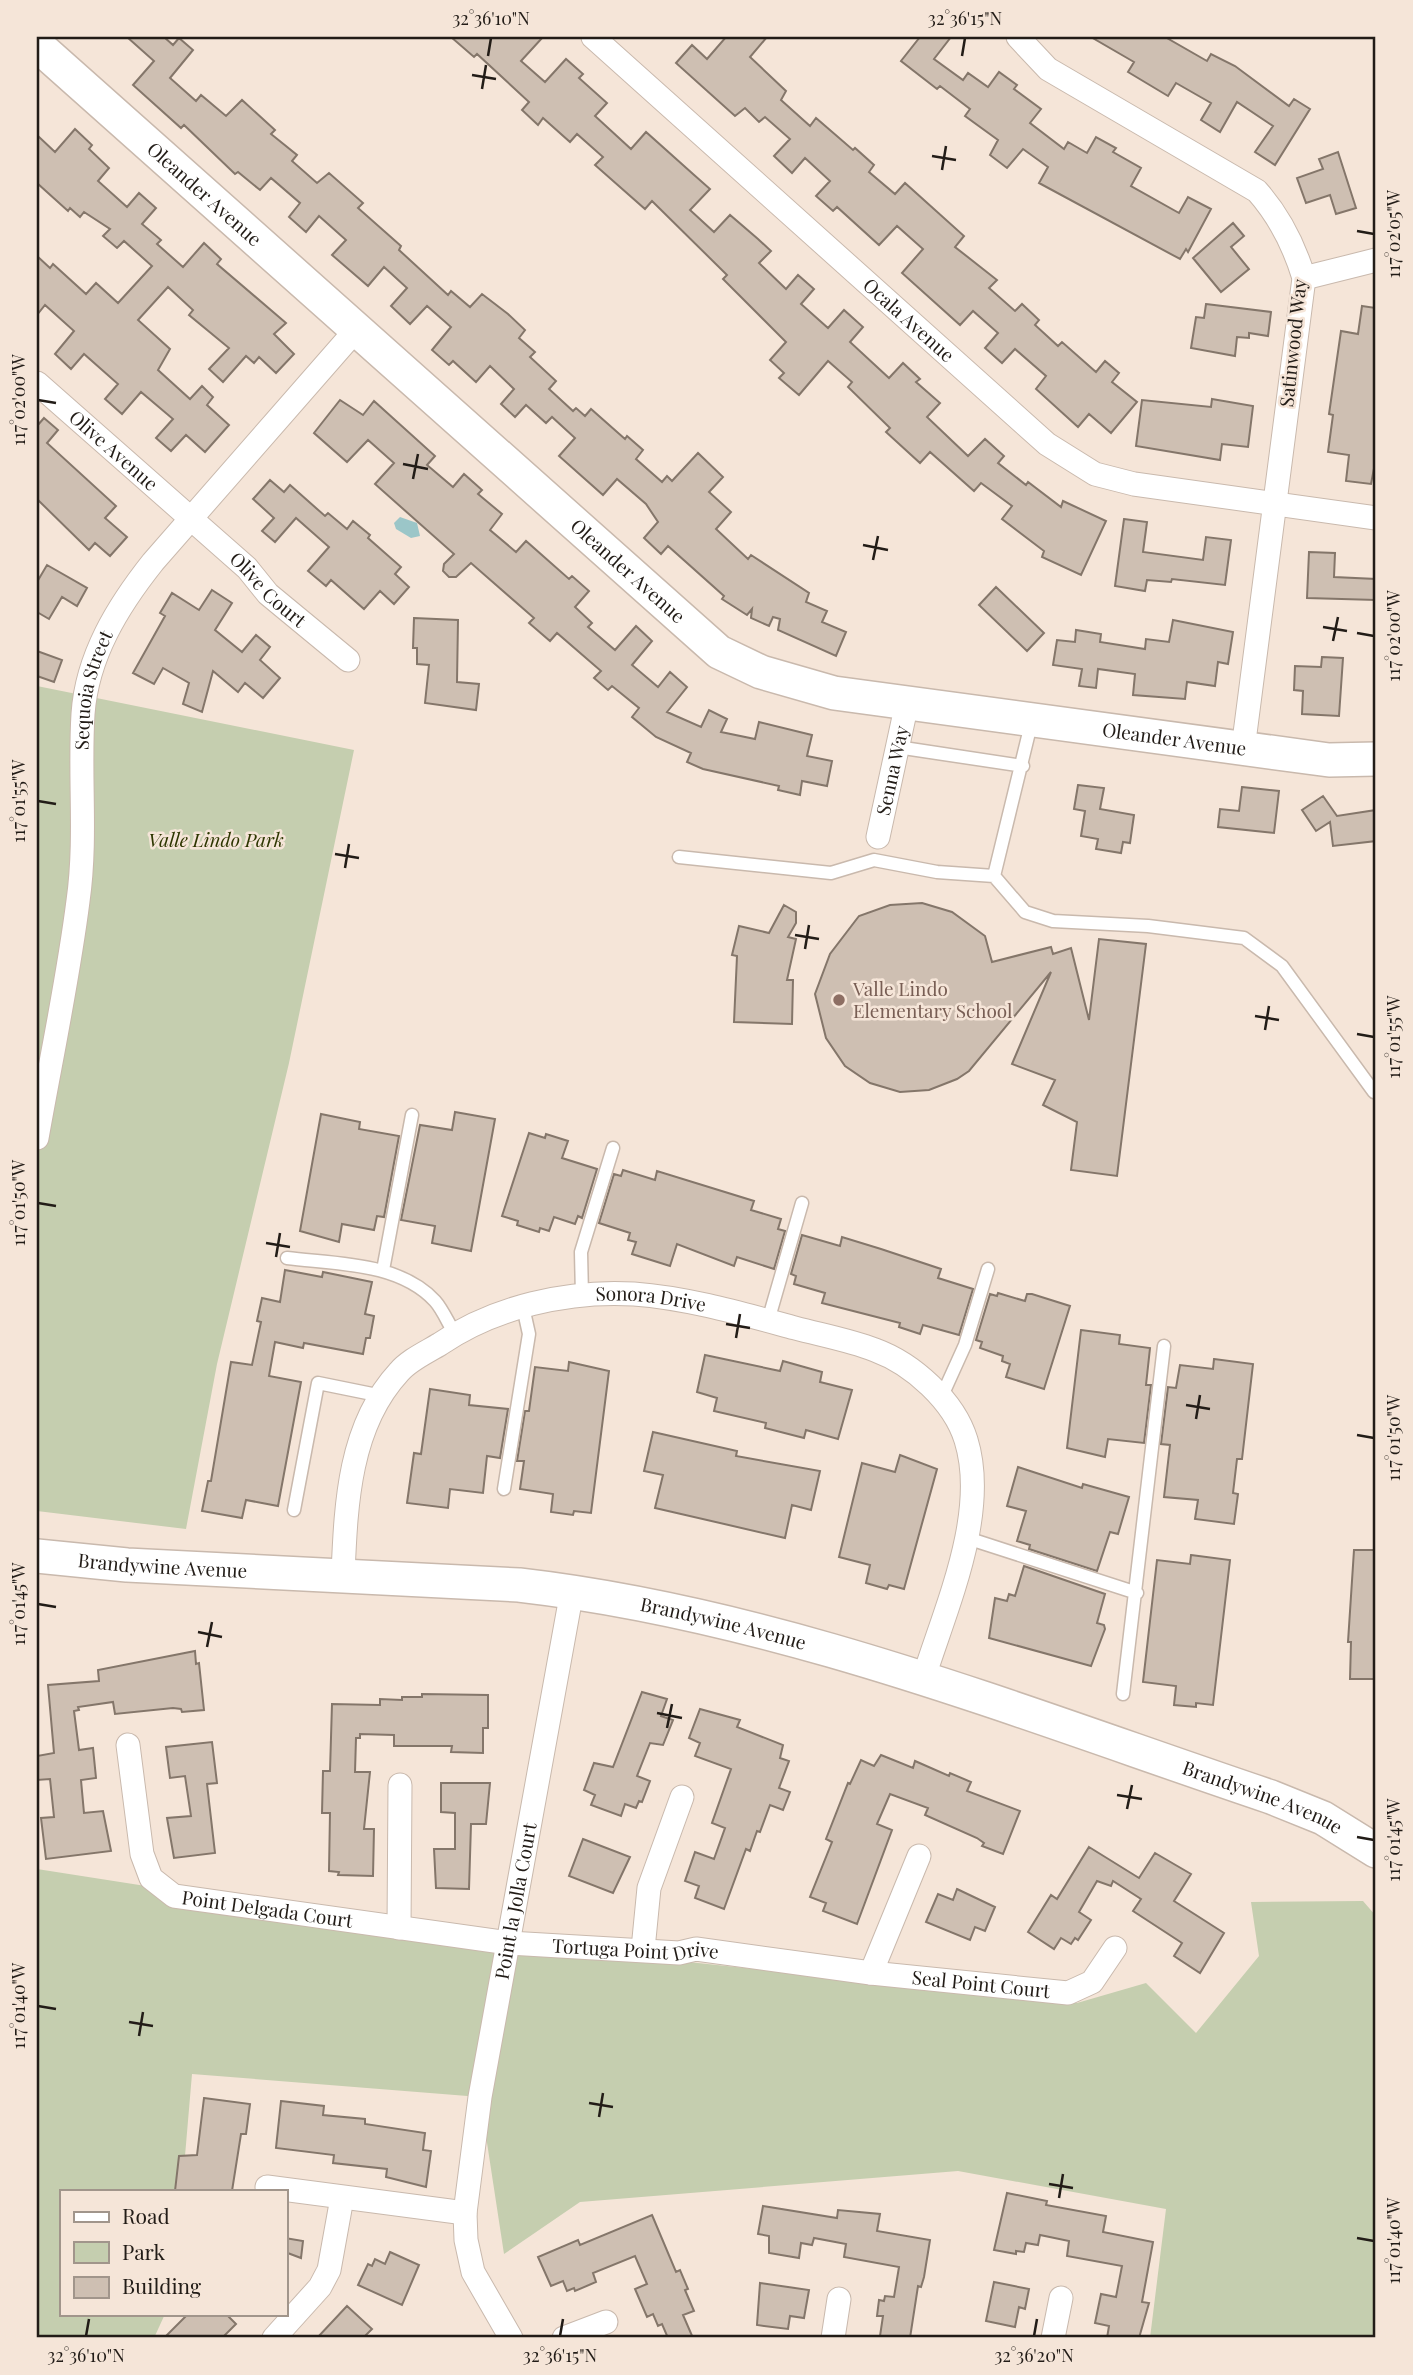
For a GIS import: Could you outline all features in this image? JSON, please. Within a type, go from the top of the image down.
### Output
[{"type":"street","name":"Ocala Avenue","points":[[593,37],[1047,444],[1094,474],[1134,484],[1376,518]]},
{"type":"street","name":"Satinwood Way","points":[[1018,37],[1048,69],[1257,191],[1290,238],[1304,278],[1243,749]]},
{"type":"street","name":"Oleander Avenue","points":[[37,45],[355,331],[719,652],[761,672],[834,693],[1329,760],[1376,759]]},
{"type":"street","points":[[1304,278],[1376,260]]},
{"type":"street","name":"Sequoia Street","points":[[37,1138],[78,902],[85,839],[83,713],[101,644],[126,595],[189,518],[355,331]]},
{"type":"street","name":"Olive Avenue","points":[[37,383],[189,518]]},
{"type":"street","name":"Olive Court","points":[[189,518],[247,568],[268,594],[348,660]]},
{"type":"street","name":"Senna Way","points":[[876,849],[907,703]]},
{"type":"street","name":"Sonora Drive","points":[[343,1574],[353,1465],[374,1408],[400,1370],[455,1334],[507,1310],[582,1296],[634,1294],[735,1311],[876,1350],[932,1387],[966,1440],[973,1492],[967,1538],[923,1680]]},
{"type":"street","name":"Brandywine Avenue","points":[[37,1556],[127,1565],[343,1574],[572,1591],[710,1617],[808,1643],[1271,1797],[1323,1818],[1376,1851]]},
{"type":"street","name":"Point la Jolla Court","points":[[511,2338],[473,2272],[466,2240],[465,2213],[480,2096],[572,1591]]},
{"type":"street","name":"Point Delgada Court","points":[[128,1745],[142,1854],[151,1878],[174,1896],[399,1928]]},
{"type":"street","points":[[399,1928],[400,1785]]},
{"type":"street","points":[[643,1949],[649,1888],[682,1797]]},
{"type":"street","points":[[871,1973],[919,1857]]},
{"type":"street","name":"Tortuga Point Drive","points":[[399,1928],[509,1943],[679,1953],[696,1949],[871,1973]]},
{"type":"street","name":"Seal Point Court","points":[[871,1973],[1068,1993],[1092,1982],[1115,1948]]},
{"type":"street","points":[[267,2187],[465,2213]]},
{"type":"street","points":[[274,2338],[320,2287],[329,2270],[341,2198]]},
{"type":"street","points":[[1053,2338],[1061,2298]]},
{"type":"street","points":[[833,2338],[839,2299]]},
{"type":"street","points":[[564,2338],[606,2322]]},
{"type":"lane","points":[[994,876],[1023,766],[1032,720]]},
{"type":"lane","points":[[897,747],[1023,766]]},
{"type":"lane","points":[[679,857],[831,873],[876,849],[937,872],[994,876],[1025,912],[1053,921],[1148,926],[1244,938],[1282,965],[1374,1092]]},
{"type":"lane","points":[[383,1270],[412,1115]]},
{"type":"lane","points":[[582,1296],[581,1252],[613,1148]]},
{"type":"lane","points":[[768,1321],[802,1203]]},
{"type":"lane","points":[[287,1258],[383,1270],[412,1284],[434,1301],[455,1334]]},
{"type":"lane","points":[[941,1398],[969,1334],[988,1269]]},
{"type":"lane","points":[[504,1489],[529,1334],[523,1307]]},
{"type":"lane","points":[[1123,1694],[1164,1346]]},
{"type":"lane","points":[[294,1510],[318,1383],[382,1396]]},
{"type":"lane","points":[[967,1538],[1137,1593]]},
{"type":"green space","name":"Valle Lindo Park","points":[[37,686],[354,750],[289,1063],[217,1364],[186,1529],[37,1511]]},
{"type":"green space","points":[[37,1869],[509,1943],[1077,2003],[1146,1983],[1196,2033],[1259,1956],[1251,1902],[1363,1901],[1376,1916],[1376,2338],[1150,2338],[1166,2209],[958,2171],[580,2202],[504,2254],[480,2097],[192,2074],[182,2190],[60,2190],[60,2316],[164,2316],[154,2338],[37,2338]]},
{"type":"water","points":[[400,517],[417,523],[420,536],[411,538],[396,529],[394,523]]},
{"type":"building","points":[[127,37],[164,37],[173,45],[179,38],[193,50],[170,78],[196,101],[201,95],[226,116],[242,100],[275,130],[271,134],[297,155],[292,161],[317,183],[329,173],[363,203],[358,208],[401,246],[399,250],[448,295],[451,291],[470,307],[482,294],[508,314],[525,330],[519,338],[535,352],[530,357],[556,381],[549,389],[573,411],[576,408],[585,416],[591,409],[625,439],[627,436],[643,450],[636,459],[662,482],[667,476],[672,481],[698,453],[723,477],[709,492],[731,512],[716,529],[748,559],[751,555],[809,593],[806,602],[827,611],[822,622],[846,632],[836,656],[778,630],[780,619],[773,617],[769,626],[751,618],[752,609],[747,615],[722,599],[724,596],[668,546],[661,554],[644,538],[658,522],[646,504],[617,479],[603,495],[559,456],[575,438],[552,417],[546,423],[526,405],[515,417],[501,404],[514,389],[490,366],[476,382],[453,361],[449,365],[432,350],[451,327],[427,306],[410,324],[391,306],[407,288],[384,267],[368,286],[332,255],[346,240],[319,216],[306,232],[289,217],[300,203],[271,178],[260,190],[238,172],[235,174],[184,125],[181,128],[133,85],[154,61]]},
{"type":"building","points":[[451,37],[543,37],[521,61],[545,82],[566,59],[583,74],[579,78],[607,103],[595,116],[631,149],[646,132],[710,189],[690,210],[714,232],[730,215],[771,251],[759,263],[786,289],[798,275],[814,289],[801,304],[828,328],[844,310],[863,327],[850,342],[889,378],[903,363],[920,379],[916,382],[940,403],[927,417],[968,456],[985,439],[1004,456],[998,463],[1026,485],[1028,482],[1061,507],[1063,501],[1106,521],[1081,575],[1042,557],[1044,551],[1002,519],[1012,506],[981,483],[974,491],[930,452],[920,463],[886,432],[890,428],[848,387],[852,382],[828,361],[799,395],[779,378],[784,373],[770,360],[786,342],[723,279],[727,275],[652,201],[645,209],[595,165],[603,157],[577,134],[570,142],[543,118],[538,125],[522,110],[529,102],[477,54],[474,57]]},
{"type":"building","points":[[726,37],[767,37],[750,57],[786,91],[781,100],[810,126],[816,118],[853,150],[855,148],[874,165],[869,172],[895,194],[905,183],[964,236],[955,247],[997,280],[989,288],[1015,311],[1022,304],[1039,320],[1035,325],[1058,346],[1062,342],[1096,372],[1105,361],[1119,373],[1112,382],[1137,402],[1111,433],[1089,414],[1078,427],[1036,389],[1046,376],[1015,349],[1002,363],[985,348],[998,333],[973,311],[960,325],[902,273],[923,249],[897,226],[879,245],[837,207],[833,211],[816,196],[830,181],[805,158],[792,173],[774,156],[790,139],[765,117],[759,122],[745,108],[735,116],[676,63],[692,45],[707,59]]},
{"type":"building","points":[[920,37],[951,37],[934,59],[963,80],[968,73],[988,87],[999,72],[1017,85],[1014,89],[1041,109],[1030,123],[1064,149],[1068,142],[1087,153],[1096,137],[1116,148],[1113,152],[1141,168],[1131,186],[1179,213],[1188,197],[1211,209],[1188,252],[1186,249],[1180,259],[1039,183],[1048,167],[1023,149],[1007,168],[990,155],[998,140],[965,116],[970,109],[940,86],[937,89],[901,61]]},
{"type":"building","points":[[1091,37],[1165,37],[1207,61],[1211,54],[1235,66],[1289,106],[1294,99],[1310,109],[1275,165],[1255,152],[1273,126],[1237,102],[1220,132],[1201,120],[1211,103],[1176,83],[1168,96],[1128,72],[1134,62]]},
{"type":"building","points":[[75,129],[92,145],[89,149],[109,168],[98,181],[127,207],[139,193],[156,208],[142,224],[161,240],[157,244],[183,267],[204,243],[221,259],[217,264],[286,323],[274,334],[294,354],[276,373],[259,357],[254,363],[246,356],[223,382],[209,369],[229,348],[189,315],[193,310],[168,287],[138,320],[170,349],[158,370],[190,399],[202,386],[213,397],[207,405],[229,425],[205,452],[186,435],[171,451],[156,438],[173,419],[141,392],[122,414],[105,399],[118,384],[84,354],[71,369],[55,354],[74,331],[45,305],[37,315],[37,256],[50,268],[53,264],[86,294],[96,283],[118,303],[152,266],[124,241],[117,248],[103,236],[110,229],[84,212],[80,217],[70,208],[68,211],[37,183],[37,135],[55,152]]},
{"type":"building","points":[[1338,152],[1356,208],[1336,214],[1330,195],[1306,203],[1297,178],[1323,169],[1319,159]]},
{"type":"building","points":[[1233,223],[1244,236],[1231,247],[1249,269],[1221,292],[1193,258]]},
{"type":"building","points":[[1206,304],[1271,312],[1268,336],[1249,333],[1249,338],[1237,337],[1235,356],[1191,348],[1196,317],[1204,318]]},
{"type":"building","points":[[1362,306],[1376,308],[1376,458],[1371,484],[1346,481],[1349,455],[1328,452],[1333,415],[1329,414],[1341,331],[1358,334]]},
{"type":"building","points":[[1212,399],[1253,406],[1248,447],[1222,444],[1220,460],[1136,446],[1142,400],[1211,407]]},
{"type":"building","points":[[340,400],[363,415],[374,401],[435,456],[427,465],[453,487],[464,474],[482,490],[478,494],[502,514],[490,530],[516,552],[526,541],[569,579],[572,576],[589,591],[575,607],[592,623],[588,627],[615,650],[636,626],[652,641],[632,665],[658,687],[670,672],[687,687],[667,712],[701,727],[709,710],[727,719],[721,732],[755,739],[759,722],[812,735],[807,756],[832,761],[827,786],[802,781],[800,795],[778,790],[779,786],[703,769],[687,762],[691,753],[656,737],[632,717],[639,708],[612,686],[608,690],[594,678],[601,671],[557,633],[550,641],[529,623],[534,618],[471,563],[456,577],[449,577],[443,571],[444,564],[454,554],[375,484],[394,463],[368,440],[347,462],[314,433]]},
{"type":"building","points":[[44,418],[58,430],[47,443],[116,506],[105,518],[127,537],[110,556],[95,543],[89,550],[37,499],[37,426]]},
{"type":"building","points":[[270,480],[284,492],[290,485],[325,516],[328,513],[347,529],[353,521],[401,567],[395,574],[409,587],[394,604],[380,591],[364,609],[331,580],[326,586],[308,571],[329,547],[296,518],[275,542],[262,531],[274,518],[253,499]]},
{"type":"building","points":[[1124,519],[1147,522],[1143,552],[1203,560],[1206,537],[1231,540],[1225,585],[1172,579],[1171,582],[1147,580],[1145,591],[1115,586]]},
{"type":"building","points":[[1309,552],[1335,553],[1334,577],[1376,579],[1376,600],[1307,598]]},
{"type":"building","points":[[47,565],[87,588],[77,606],[62,597],[49,619],[37,612],[37,582]]},
{"type":"building","points":[[996,587],[1044,633],[1027,651],[979,605]]},
{"type":"building","points":[[212,590],[232,603],[215,630],[242,652],[256,635],[270,647],[260,660],[280,678],[263,698],[245,683],[238,692],[213,671],[202,712],[183,704],[189,683],[163,668],[154,684],[133,673],[165,616],[160,613],[172,593],[199,610]]},
{"type":"building","points":[[414,618],[458,620],[457,682],[479,684],[476,710],[425,703],[429,665],[417,664],[417,648],[413,648]]},
{"type":"building","points":[[1173,620],[1233,632],[1228,664],[1218,662],[1215,686],[1187,682],[1185,699],[1133,695],[1135,674],[1098,669],[1096,688],[1079,686],[1082,669],[1053,665],[1057,640],[1075,642],[1076,630],[1101,634],[1100,642],[1145,649],[1146,639],[1169,642]]},
{"type":"building","points":[[37,651],[62,660],[54,682],[37,676]]},
{"type":"building","points":[[1322,657],[1343,658],[1339,716],[1302,714],[1303,691],[1294,690],[1295,666],[1321,667]]},
{"type":"building","points":[[1078,785],[1104,788],[1100,809],[1134,815],[1130,843],[1123,842],[1121,853],[1096,849],[1098,839],[1081,836],[1085,811],[1074,809]]},
{"type":"building","points":[[1242,787],[1279,791],[1274,833],[1218,827],[1220,809],[1239,811]]},
{"type":"building","points":[[1323,796],[1337,816],[1376,810],[1376,841],[1333,846],[1330,822],[1316,831],[1302,810]]},
{"type":"building","points":[[922,903],[952,912],[985,936],[992,962],[1051,947],[1053,954],[1071,948],[1089,1020],[1099,939],[1146,944],[1117,1176],[1071,1170],[1077,1122],[1043,1105],[1055,1080],[1012,1064],[1051,972],[969,1071],[957,1079],[929,1090],[900,1092],[870,1083],[845,1066],[826,1038],[815,994],[830,954],[859,916],[890,905]]},
{"type":"building","points":[[784,905],[796,912],[796,923],[788,937],[796,939],[787,980],[793,980],[792,1024],[734,1022],[737,956],[732,955],[739,926],[769,933]]},
{"type":"building","points":[[455,1112],[495,1119],[471,1251],[432,1243],[435,1226],[401,1220],[420,1125],[452,1130]]},
{"type":"building","points":[[321,1114],[360,1122],[359,1129],[399,1136],[384,1217],[377,1216],[374,1230],[342,1224],[339,1242],[300,1231]]},
{"type":"building","points":[[529,1133],[545,1138],[546,1134],[568,1141],[562,1158],[597,1169],[582,1218],[578,1216],[575,1224],[554,1217],[549,1231],[540,1228],[539,1232],[517,1225],[518,1221],[502,1216]]},
{"type":"building","points":[[623,1170],[655,1180],[657,1171],[754,1201],[751,1210],[781,1219],[778,1229],[785,1231],[774,1269],[737,1257],[734,1266],[677,1244],[670,1266],[632,1254],[636,1242],[628,1240],[630,1233],[599,1223],[614,1174],[621,1176]]},
{"type":"building","points":[[802,1235],[840,1246],[842,1237],[881,1249],[941,1269],[938,1278],[973,1289],[959,1335],[923,1325],[920,1334],[899,1327],[900,1323],[822,1303],[825,1293],[794,1284],[796,1276],[791,1274]]},
{"type":"building","points":[[285,1270],[322,1277],[323,1272],[372,1282],[365,1314],[374,1316],[370,1338],[366,1338],[363,1354],[304,1343],[303,1348],[275,1342],[269,1376],[301,1382],[278,1506],[246,1500],[242,1518],[202,1511],[208,1481],[211,1481],[231,1362],[252,1365],[261,1322],[257,1321],[262,1298],[280,1302]]},
{"type":"building","points":[[998,1293],[1025,1301],[1027,1294],[1032,1294],[1070,1306],[1044,1389],[1006,1377],[1010,1364],[1002,1361],[1003,1356],[980,1348],[982,1342],[976,1340],[990,1294],[997,1296]]},
{"type":"building","points":[[1081,1330],[1120,1335],[1119,1344],[1150,1348],[1146,1385],[1151,1385],[1144,1443],[1108,1439],[1105,1457],[1067,1448]]},
{"type":"building","points":[[705,1355],[780,1371],[783,1361],[822,1372],[820,1382],[852,1390],[838,1439],[806,1430],[804,1438],[765,1428],[766,1423],[714,1411],[717,1398],[697,1392]]},
{"type":"building","points":[[1214,1359],[1253,1364],[1242,1459],[1237,1459],[1233,1493],[1238,1494],[1234,1524],[1195,1519],[1198,1500],[1164,1497],[1170,1445],[1161,1444],[1168,1387],[1176,1388],[1180,1365],[1213,1369]]},
{"type":"building","points":[[569,1362],[609,1371],[591,1513],[574,1511],[573,1515],[551,1512],[553,1494],[520,1489],[524,1461],[517,1461],[525,1411],[529,1411],[535,1367],[568,1371]]},
{"type":"building","points":[[430,1389],[470,1395],[469,1405],[508,1409],[500,1458],[487,1456],[483,1493],[450,1489],[448,1508],[407,1503],[414,1453],[421,1454]]},
{"type":"building","points":[[653,1432],[737,1451],[736,1456],[820,1471],[811,1510],[792,1505],[785,1538],[655,1508],[663,1475],[644,1471]]},
{"type":"building","points":[[900,1455],[937,1469],[904,1589],[889,1585],[887,1589],[866,1583],[870,1565],[839,1557],[862,1463],[895,1472]]},
{"type":"building","points":[[1018,1467],[1082,1488],[1083,1484],[1129,1497],[1118,1534],[1110,1532],[1097,1571],[1029,1549],[1030,1545],[1017,1541],[1026,1511],[1007,1506]]},
{"type":"building","points":[[1354,1550],[1376,1550],[1376,1679],[1350,1679],[1351,1642],[1348,1642]]},
{"type":"building","points":[[1191,1555],[1230,1560],[1213,1705],[1196,1703],[1196,1707],[1174,1705],[1176,1686],[1143,1682],[1157,1560],[1190,1564]]},
{"type":"building","points":[[1024,1566],[1105,1594],[1097,1623],[1104,1625],[1105,1629],[1091,1666],[989,1638],[995,1598],[1007,1601],[1009,1594],[1015,1596]]},
{"type":"building","points":[[195,1651],[196,1664],[199,1663],[204,1710],[182,1712],[181,1709],[173,1708],[115,1714],[113,1702],[78,1707],[79,1710],[74,1711],[79,1750],[93,1748],[96,1778],[81,1780],[84,1813],[103,1811],[111,1851],[46,1859],[41,1818],[54,1817],[50,1779],[37,1780],[37,1756],[54,1753],[48,1685],[99,1681],[98,1670]]},
{"type":"building","points":[[642,1692],[667,1699],[661,1716],[673,1720],[663,1745],[650,1743],[637,1776],[650,1781],[642,1802],[639,1801],[636,1808],[625,1804],[621,1816],[591,1805],[595,1795],[584,1790],[594,1763],[613,1767]]},
{"type":"building","points":[[422,1694],[488,1695],[488,1728],[483,1728],[483,1753],[451,1752],[452,1746],[394,1746],[394,1735],[360,1734],[360,1738],[356,1738],[355,1772],[370,1772],[364,1829],[374,1829],[373,1876],[338,1875],[339,1872],[329,1871],[330,1813],[322,1813],[323,1771],[330,1771],[332,1704],[380,1705],[380,1699],[402,1700],[402,1697],[422,1697]]},
{"type":"building","points":[[700,1709],[740,1720],[737,1727],[783,1745],[780,1758],[789,1761],[779,1788],[790,1792],[783,1810],[770,1805],[750,1851],[746,1849],[724,1909],[695,1898],[699,1886],[685,1881],[695,1852],[714,1859],[725,1828],[712,1823],[731,1769],[695,1756],[700,1743],[689,1738]]},
{"type":"building","points":[[212,1742],[217,1783],[207,1784],[215,1853],[174,1858],[167,1818],[191,1816],[185,1776],[170,1778],[166,1747]]},
{"type":"building","points":[[881,1755],[913,1768],[915,1761],[949,1776],[950,1773],[971,1782],[967,1791],[1020,1811],[1003,1854],[982,1846],[984,1843],[977,1838],[925,1815],[928,1808],[890,1794],[877,1824],[892,1830],[857,1924],[823,1911],[826,1903],[810,1897],[832,1842],[826,1839],[848,1783],[850,1784],[861,1760],[874,1766]]},
{"type":"building","points":[[441,1783],[490,1783],[486,1824],[471,1824],[469,1889],[436,1888],[434,1849],[455,1849],[455,1813],[441,1812]]},
{"type":"building","points":[[583,1839],[630,1857],[613,1893],[569,1876]]},
{"type":"building","points":[[1089,1847],[1139,1878],[1155,1853],[1191,1874],[1174,1901],[1224,1933],[1200,1973],[1174,1956],[1182,1943],[1133,1911],[1141,1899],[1113,1881],[1111,1886],[1097,1881],[1079,1912],[1091,1920],[1078,1940],[1075,1938],[1071,1944],[1061,1938],[1054,1949],[1028,1932],[1051,1895],[1057,1899]]},
{"type":"building","points":[[957,1889],[995,1907],[985,1931],[975,1927],[970,1940],[926,1922],[938,1894],[953,1900]]},
{"type":"building","points":[[204,2098],[250,2104],[246,2134],[241,2134],[232,2190],[175,2190],[179,2156],[197,2155]]},
{"type":"building","points":[[281,2101],[324,2106],[323,2115],[365,2119],[365,2124],[425,2133],[423,2150],[431,2151],[426,2187],[386,2177],[387,2169],[333,2163],[334,2155],[276,2148]]},
{"type":"building","points":[[1007,2193],[1047,2201],[1046,2205],[1106,2216],[1103,2232],[1153,2242],[1142,2302],[1149,2303],[1139,2338],[1107,2338],[1109,2326],[1095,2323],[1101,2294],[1116,2297],[1122,2266],[1067,2256],[1069,2241],[1040,2235],[1038,2245],[1026,2243],[1024,2252],[1016,2251],[1016,2254],[994,2250]]},
{"type":"building","points":[[763,2206],[837,2218],[838,2210],[880,2214],[877,2231],[930,2240],[924,2277],[921,2287],[918,2286],[910,2338],[880,2336],[883,2316],[877,2316],[879,2300],[884,2301],[885,2296],[894,2297],[899,2267],[844,2257],[846,2244],[814,2238],[812,2245],[801,2243],[799,2258],[769,2253],[769,2236],[758,2234]]},
{"type":"building","points":[[652,2215],[676,2272],[680,2270],[688,2289],[685,2290],[694,2311],[683,2315],[693,2338],[668,2338],[662,2324],[658,2326],[653,2314],[647,2317],[635,2289],[647,2284],[635,2256],[593,2273],[596,2282],[575,2291],[574,2288],[567,2291],[563,2281],[551,2286],[538,2257],[578,2240],[580,2245]]},
{"type":"building","points":[[287,2238],[303,2241],[301,2258],[287,2253]]},
{"type":"building","points":[[390,2252],[419,2265],[402,2305],[358,2285],[368,2264],[372,2266],[375,2259],[385,2264]]},
{"type":"building","points":[[994,2282],[1029,2289],[1025,2309],[1019,2307],[1015,2327],[986,2321]]},
{"type":"building","points":[[760,2283],[809,2290],[804,2318],[790,2316],[788,2329],[757,2325]]},
{"type":"building","points":[[347,2306],[372,2329],[363,2338],[317,2338]]},
{"type":"building","points":[[186,2316],[228,2316],[236,2324],[222,2338],[164,2338]]},
{"type":"place","name":"Valle Lindo Elementary School","points":[[839,1000]]}]
